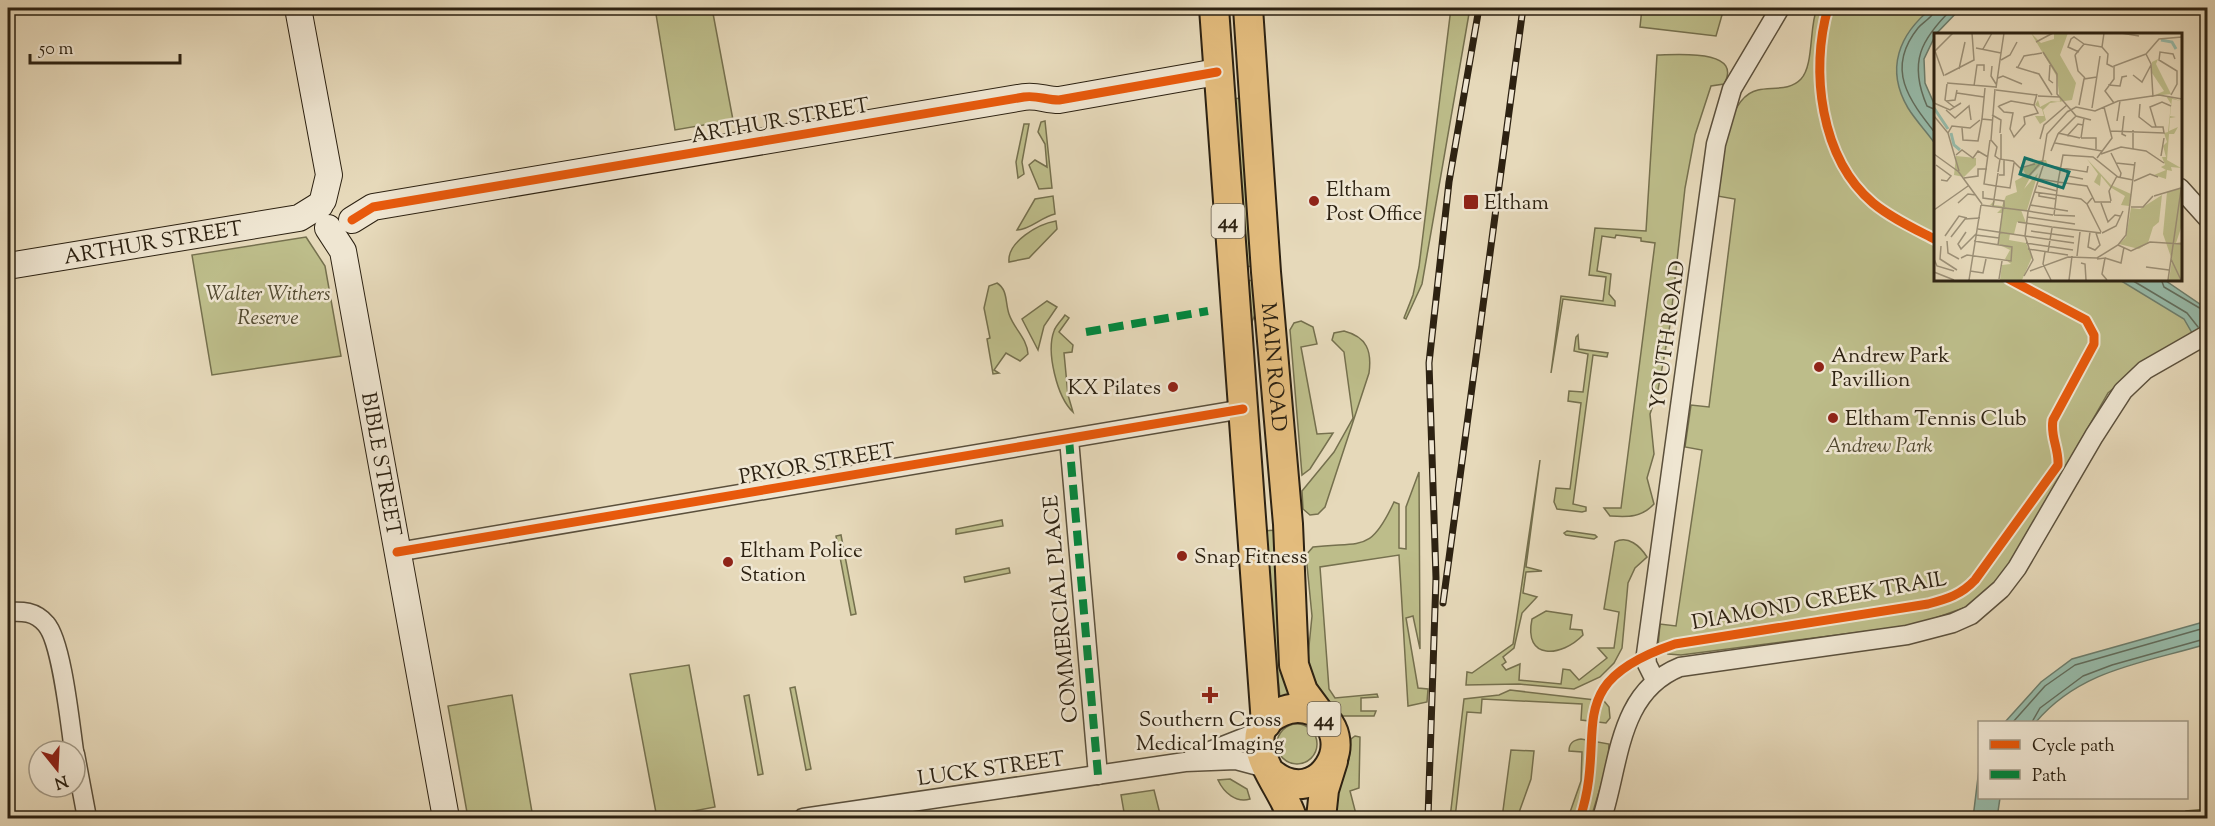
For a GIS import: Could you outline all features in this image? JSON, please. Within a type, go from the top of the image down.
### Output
[{"type":"main road","name":"MAIN ROAD","points":[[1214,8],[1217,72],[1250,487],[1264,727]]},
{"type":"main road","name":"MAIN ROAD","points":[[1248,8],[1288,524],[1294,665],[1303,691],[1323,718]]},
{"type":"main road","points":[[1217,72],[1235,64],[1250,50]]},
{"type":"main road","points":[[1240,369],[1270,310]]},
{"type":"main road","points":[[1250,487],[1288,524]]},
{"type":"main road","name":"44","points":[[1292,819],[1287,802],[1268,771],[1259,749],[1264,727],[1280,712],[1298,708],[1307,709],[1323,718],[1335,738],[1333,761],[1324,790],[1321,819]]},
{"type":"main road","name":"44","points":[[1268,771],[1285,782],[1301,784],[1323,774],[1333,761]]},
{"type":"street","name":"BIBLE STREET","points":[[298,8],[446,819]]},
{"type":"street","name":"YOUTH ROAD","points":[[1655,680],[1647,664],[1646,654],[1716,144],[1732,89],[1780,8]]},
{"type":"street","name":"ARTHUR STREET","points":[[8,266],[1038,95],[1046,88],[1057,84],[1191,62],[1205,56],[1215,43]]},
{"type":"street","name":"ARTHUR STREET","points":[[1038,95],[1047,100],[1059,100],[1217,72]]},
{"type":"street","points":[[2182,190],[2208,219]]},
{"type":"street","points":[[1602,819],[1629,718],[1638,698],[1655,680],[1680,667],[1697,663],[1907,635],[1945,626],[1971,615],[1994,596],[2017,568],[2099,428],[2133,380],[2156,363],[2208,334]]},
{"type":"street","name":"PRYOR STREET","points":[[398,552],[1243,409]]},
{"type":"street","name":"COMMERCIAL PLACE","points":[[1069,439],[1098,775]]},
{"type":"street","points":[[8,612],[28,612],[35,615],[51,632],[72,739]]},
{"type":"street","name":"LUCK STREET","points":[[1185,762],[1264,727]]},
{"type":"street","name":"LUCK STREET","points":[[803,819],[1011,786],[1185,762],[1236,760],[1268,771]]},
{"type":"street","points":[[83,799],[87,819]]},
{"type":"green space","points":[[655,8],[712,8],[733,120],[675,130]]},
{"type":"green space","points":[[1451,8],[1470,8],[1422,284],[1406,319],[1404,318],[1413,295],[1419,267]]},
{"type":"green space","points":[[1642,8],[1724,8],[1716,36],[1640,27]]},
{"type":"green space","name":"Andrew Park","points":[[1817,8],[1947,8],[1910,63],[1934,118],[1934,280],[2140,280],[2205,329],[2134,371],[2108,393],[2007,569],[1995,586],[1969,606],[1916,625],[1681,655],[1668,654],[1658,647],[1660,624],[1676,626],[1702,450],[1685,447],[1691,405],[1709,407],[1735,199],[1717,196],[1726,136],[1731,119],[1747,95],[1758,90],[1792,85],[1801,79],[1808,65]]},
{"type":"green space","points":[[1657,55],[1705,56],[1724,64],[1728,72],[1724,84],[1711,86],[1695,135],[1685,188],[1670,325],[1658,390],[1650,414],[1654,454],[1647,478],[1654,504],[1639,514],[1610,516],[1604,508],[1621,508],[1655,243],[1641,241],[1641,238],[1602,236],[1597,271],[1611,274],[1609,294],[1615,301],[1615,306],[1563,299],[1551,373],[1561,296],[1603,301],[1606,277],[1589,275],[1595,228],[1646,231]]},
{"type":"green space","points":[[1242,98],[1255,266],[1242,267],[1230,99]]},
{"type":"green space","points":[[1045,121],[1052,188],[1039,189],[1029,165],[1035,160],[1047,167],[1045,144],[1038,132],[1041,122]]},
{"type":"green space","points":[[1024,124],[1029,124],[1022,162],[1024,174],[1018,178],[1016,162]]},
{"type":"green space","points":[[1053,196],[1055,214],[1017,230],[1035,199]]},
{"type":"green space","points":[[1056,221],[1057,229],[1029,258],[1009,262],[1013,248],[1018,241],[1033,230]]},
{"type":"green space","name":"Walter Withers Reserve","points":[[306,237],[325,266],[341,356],[212,375],[192,255]]},
{"type":"green space","points":[[1257,280],[1258,308],[1250,326],[1243,281]]},
{"type":"green space","points":[[997,283],[1005,293],[1009,314],[1025,343],[1028,354],[1020,361],[1006,353],[994,370],[999,373],[993,374],[987,339],[990,338],[984,308],[989,286]]},
{"type":"green space","points":[[1047,301],[1057,307],[1044,326],[1038,350],[1022,319]]},
{"type":"green space","points":[[1065,315],[1069,318],[1059,332],[1073,345],[1072,352],[1064,353],[1068,395],[1073,412],[1062,396],[1058,385],[1051,350],[1054,331]]},
{"type":"green space","points":[[1301,321],[1313,327],[1317,344],[1301,347],[1317,434],[1333,433],[1310,469],[1302,475],[1290,330],[1294,323]]},
{"type":"green space","points":[[1344,331],[1358,337],[1366,346],[1370,358],[1369,373],[1325,507],[1318,514],[1310,515],[1303,509],[1302,491],[1334,452],[1353,418],[1344,352],[1332,340],[1334,333]]},
{"type":"green space","points":[[1578,335],[1579,349],[1608,353],[1607,357],[1593,355],[1573,504],[1586,507],[1586,511],[1582,512],[1557,509],[1554,502],[1556,488],[1570,489],[1581,403],[1568,401],[1569,391],[1583,392],[1588,354],[1574,351]]},
{"type":"green space","points":[[1540,460],[1526,567],[1542,571],[1526,572],[1523,593],[1537,597],[1522,613],[1514,648],[1503,657],[1506,662],[1502,665],[1506,670],[1520,664],[1519,680],[1561,684],[1563,669],[1570,670],[1579,680],[1607,658],[1598,648],[1614,648],[1619,612],[1604,609],[1615,542],[1624,540],[1637,546],[1647,557],[1635,568],[1628,583],[1622,648],[1614,663],[1600,677],[1574,689],[1519,684],[1466,685],[1467,672],[1472,673],[1513,644]]},
{"type":"green space","points":[[1419,472],[1420,649],[1413,616],[1406,618],[1418,688],[1428,689],[1427,702],[1408,706],[1399,555],[1320,567],[1329,689],[1335,698],[1377,694],[1378,697],[1361,698],[1361,711],[1376,711],[1374,716],[1343,716],[1321,693],[1309,668],[1312,616],[1306,555],[1313,547],[1354,544],[1371,538],[1386,519],[1394,502],[1399,504],[1399,548],[1406,549],[1406,507]]},
{"type":"green space","points":[[1002,520],[1003,526],[956,534],[956,529]]},
{"type":"green space","points":[[1276,530],[1292,695],[1280,698],[1264,531]]},
{"type":"green space","points":[[1567,531],[1597,537],[1594,539],[1566,535],[1564,533]]},
{"type":"green space","points":[[841,535],[856,614],[851,615],[836,536]]},
{"type":"green space","points":[[1009,568],[1010,573],[965,582],[964,577]]},
{"type":"green space","points":[[1546,611],[1572,615],[1570,629],[1582,630],[1583,635],[1565,648],[1555,651],[1539,648],[1533,642],[1532,619]]},
{"type":"green space","points":[[689,665],[715,807],[657,818],[630,674]]},
{"type":"green space","points":[[795,687],[811,769],[806,770],[790,688]]},
{"type":"green space","points":[[1510,690],[1604,701],[1609,707],[1610,718],[1606,723],[1581,720],[1582,704],[1482,699],[1481,713],[1467,712],[1455,818],[1450,818],[1464,699],[1499,695]]},
{"type":"green space","points":[[512,695],[533,818],[468,818],[448,706]]},
{"type":"green space","points":[[749,695],[763,774],[758,775],[744,696]]},
{"type":"green space","points":[[1297,724],[1305,725],[1311,730],[1316,736],[1316,752],[1311,758],[1305,763],[1297,764],[1289,763],[1283,758],[1278,752],[1277,744],[1278,736],[1283,730],[1289,725]]},
{"type":"green space","points":[[1355,736],[1360,737],[1359,788],[1350,791],[1357,818],[1334,818],[1339,788],[1349,760],[1351,739]]},
{"type":"green space","points":[[1581,739],[1609,744],[1608,762],[1591,818],[1568,818],[1581,781],[1582,752],[1569,751],[1569,748],[1572,742]]},
{"type":"green space","points":[[1511,750],[1534,751],[1531,779],[1517,818],[1502,818]]},
{"type":"green space","points":[[1230,779],[1247,789],[1250,799],[1240,800],[1231,796],[1218,780]]},
{"type":"green space","points":[[1154,790],[1161,818],[1125,818],[1121,795]]},
{"type":"green space","points":[[2207,809],[2207,818],[2186,818],[2186,811]]},
{"type":"green space","points":[[2177,812],[2177,818],[2131,818],[2131,816]]},
{"type":"water","points":[[1932,8],[1961,8],[1937,33],[1934,33],[1934,38],[1924,59],[1925,83],[1934,103],[1934,142],[1908,108],[1897,80],[1899,53],[1911,29]]},
{"type":"water","points":[[2120,280],[2164,280],[2207,309],[2207,359],[2184,319]]},
{"type":"water","points":[[2207,621],[2207,644],[2137,663],[2093,679],[2054,704],[2037,721],[2006,721],[2041,682],[2072,659]]},
{"type":"water","points":[[1978,777],[1978,799],[2000,799],[1997,818],[1973,818]]},
{"type":"railway","points":[[1428,818],[1436,578],[1429,363],[1449,182],[1479,8]]},
{"type":"railway","points":[[1443,603],[1523,8]]},
{"type":"marked path","points":[[1086,332],[1208,311]]},
{"type":"marked path","points":[[1069,439],[1098,775]]},
{"type":"cycle path","points":[[1828,8],[1820,58],[1820,85],[1831,138],[1841,162],[1855,184],[1873,203],[1934,239]]},
{"type":"cycle path","points":[[352,220],[373,207],[1024,97],[1059,100],[1217,72]]},
{"type":"cycle path","name":"DIAMOND CREEK TRAIL","points":[[1580,818],[1588,787],[1594,713],[1601,694],[1614,676],[1638,659],[1675,644],[1928,604],[1953,596],[1975,580],[2058,465],[2053,420],[2094,344],[2094,335],[2086,320],[2011,280]]},
{"type":"cycle path","points":[[397,552],[1243,409]]},
{"type":"place","name":"Eltham Post Office","points":[[1314,201]]},
{"type":"place","name":"Eltham","points":[[1471,202]]},
{"type":"place","name":"Andrew Park Pavillion","points":[[1819,367]]},
{"type":"place","name":"KX Pilates","points":[[1173,387]]},
{"type":"place","name":"Eltham Tennis Club","points":[[1833,418]]},
{"type":"place","name":"Snap Fitness","points":[[1182,556]]},
{"type":"place","name":"Eltham Police Station","points":[[728,562]]},
{"type":"place","name":"Southern Cross Medical Imaging","points":[[1210,695]]}]
